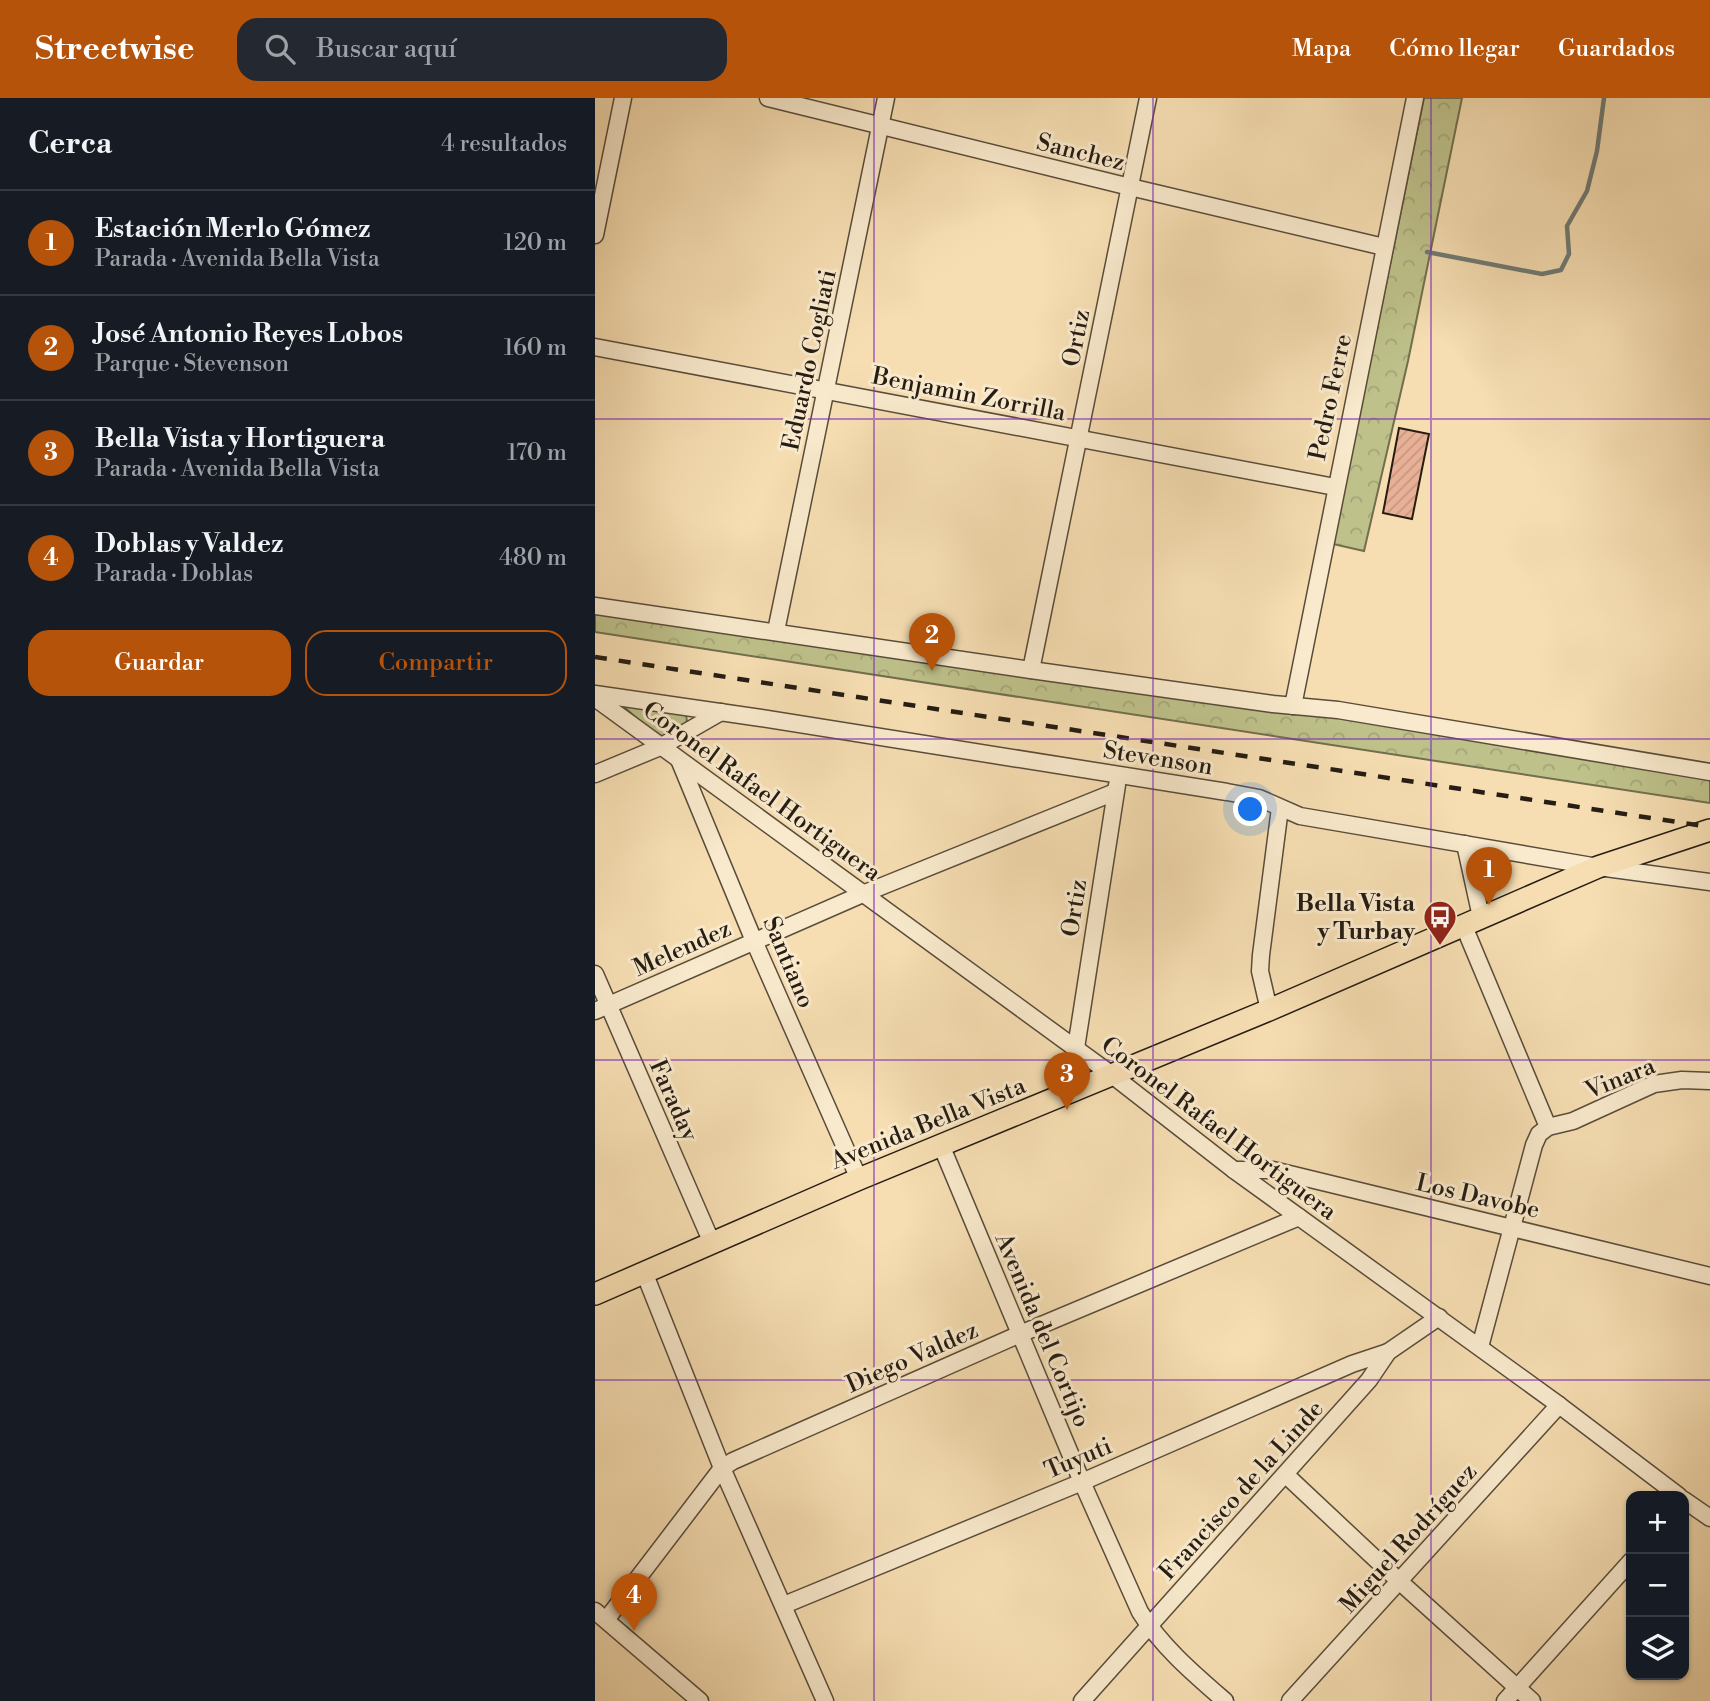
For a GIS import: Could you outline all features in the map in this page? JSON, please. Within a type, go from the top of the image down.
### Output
[{"type":"main road","name":"Avenida Bella Vista","points":[[595,1294],[859,1179],[1269,1010],[1598,867],[1710,830]]},
{"type":"street","points":[[595,234],[623,98]]},
{"type":"street","name":"Sanchez","points":[[768,98],[1384,247]]},
{"type":"street","name":"Eduardo Cogliati","points":[[776,631],[886,98]]},
{"type":"street","name":"Ortiz","points":[[1031,670],[1148,98]]},
{"type":"street","name":"Pedro Ferre","points":[[1293,706],[1415,98]]},
{"type":"street","name":"Benjamin Zorrilla","points":[[595,348],[1335,487]]},
{"type":"street","points":[[595,606],[1031,670],[1338,710],[1710,772]]},
{"type":"street","name":"Stevenson","points":[[595,696],[721,712],[1117,783],[1259,798],[1300,816],[1598,867],[1710,881]]},
{"type":"street","name":"Coronel Rafael Hortiguera","points":[[595,696],[680,762],[865,893],[1076,1048],[1234,1170],[1559,1405],[1671,1491]]},
{"type":"street","points":[[595,774],[660,747],[721,712]]},
{"type":"street","name":"Santiano","points":[[680,762],[754,941],[859,1179]]},
{"type":"street","name":"Ortiz","points":[[1076,1048],[1117,783]]},
{"type":"street","name":"Melendez","points":[[602,1008],[1117,783]]},
{"type":"street","points":[[1269,1010],[1260,971],[1280,808]]},
{"type":"street","points":[[1465,844],[1472,921],[1548,1127],[1539,1134],[1534,1146],[1480,1348]]},
{"type":"street","name":"Faraday","points":[[595,974],[602,1008],[712,1243]]},
{"type":"street","name":"Vinara","points":[[1548,1127],[1573,1121],[1654,1084],[1682,1080],[1710,1081]]},
{"type":"street","name":"Avenida del Cortijo","points":[[940,1145],[1082,1482],[1140,1612],[1150,1627],[1186,1666],[1224,1701]]},
{"type":"street","name":"Los Davobe","points":[[1234,1170],[1273,1170],[1710,1276]]},
{"type":"street","name":"Diego Valdez","points":[[601,1615],[722,1468],[733,1461],[1020,1334],[1299,1217]]},
{"type":"street","points":[[644,1272],[722,1468],[825,1701]]},
{"type":"street","name":"Francisco de la Linde","points":[[1083,1701],[1286,1475],[1369,1380],[1388,1352],[1439,1317]]},
{"type":"street","name":"Tuyuti","points":[[784,1605],[1082,1482],[1352,1364],[1388,1352]]},
{"type":"street","name":"Miguel Rodríguez","points":[[1290,1701],[1559,1405]]},
{"type":"street","points":[[1286,1475],[1532,1701]]},
{"type":"street","name":"Coronel Rafael Hortiguera","points":[[1689,1504],[1710,1518]]},
{"type":"street","points":[[1505,1701],[1626,1567]]},
{"type":"street","points":[[601,1615],[700,1701]]},
{"type":"green space","points":[[1424,98],[1462,98],[1408,361],[1364,551],[1333,544]]},
{"type":"green space","points":[[595,611],[1288,710],[1710,775],[1710,803],[595,632]]},
{"type":"green space","points":[[622,705],[686,714],[687,722],[663,738],[655,735]]},
{"type":"building","points":[[1399,428],[1429,434],[1412,519],[1383,513]]},
{"type":"waterway","points":[[1427,252],[1542,274],[1561,270],[1569,254],[1567,226],[1587,191],[1597,151],[1604,98]]},
{"type":"railway","points":[[595,657],[1710,827]]},
{"type":"place","name":"José Antonio Reyes Lobos","points":[[932,671]]},
{"type":"place","name":"Estación Merlo Gómez","points":[[1489,905]]},
{"type":"place","name":"Bella Vista y Turbay","points":[[1440,947]]},
{"type":"place","name":"Bella Vista y Hortiguera","points":[[1067,1110]]},
{"type":"place","name":"Doblas y Valdez","points":[[634,1631]]}]
